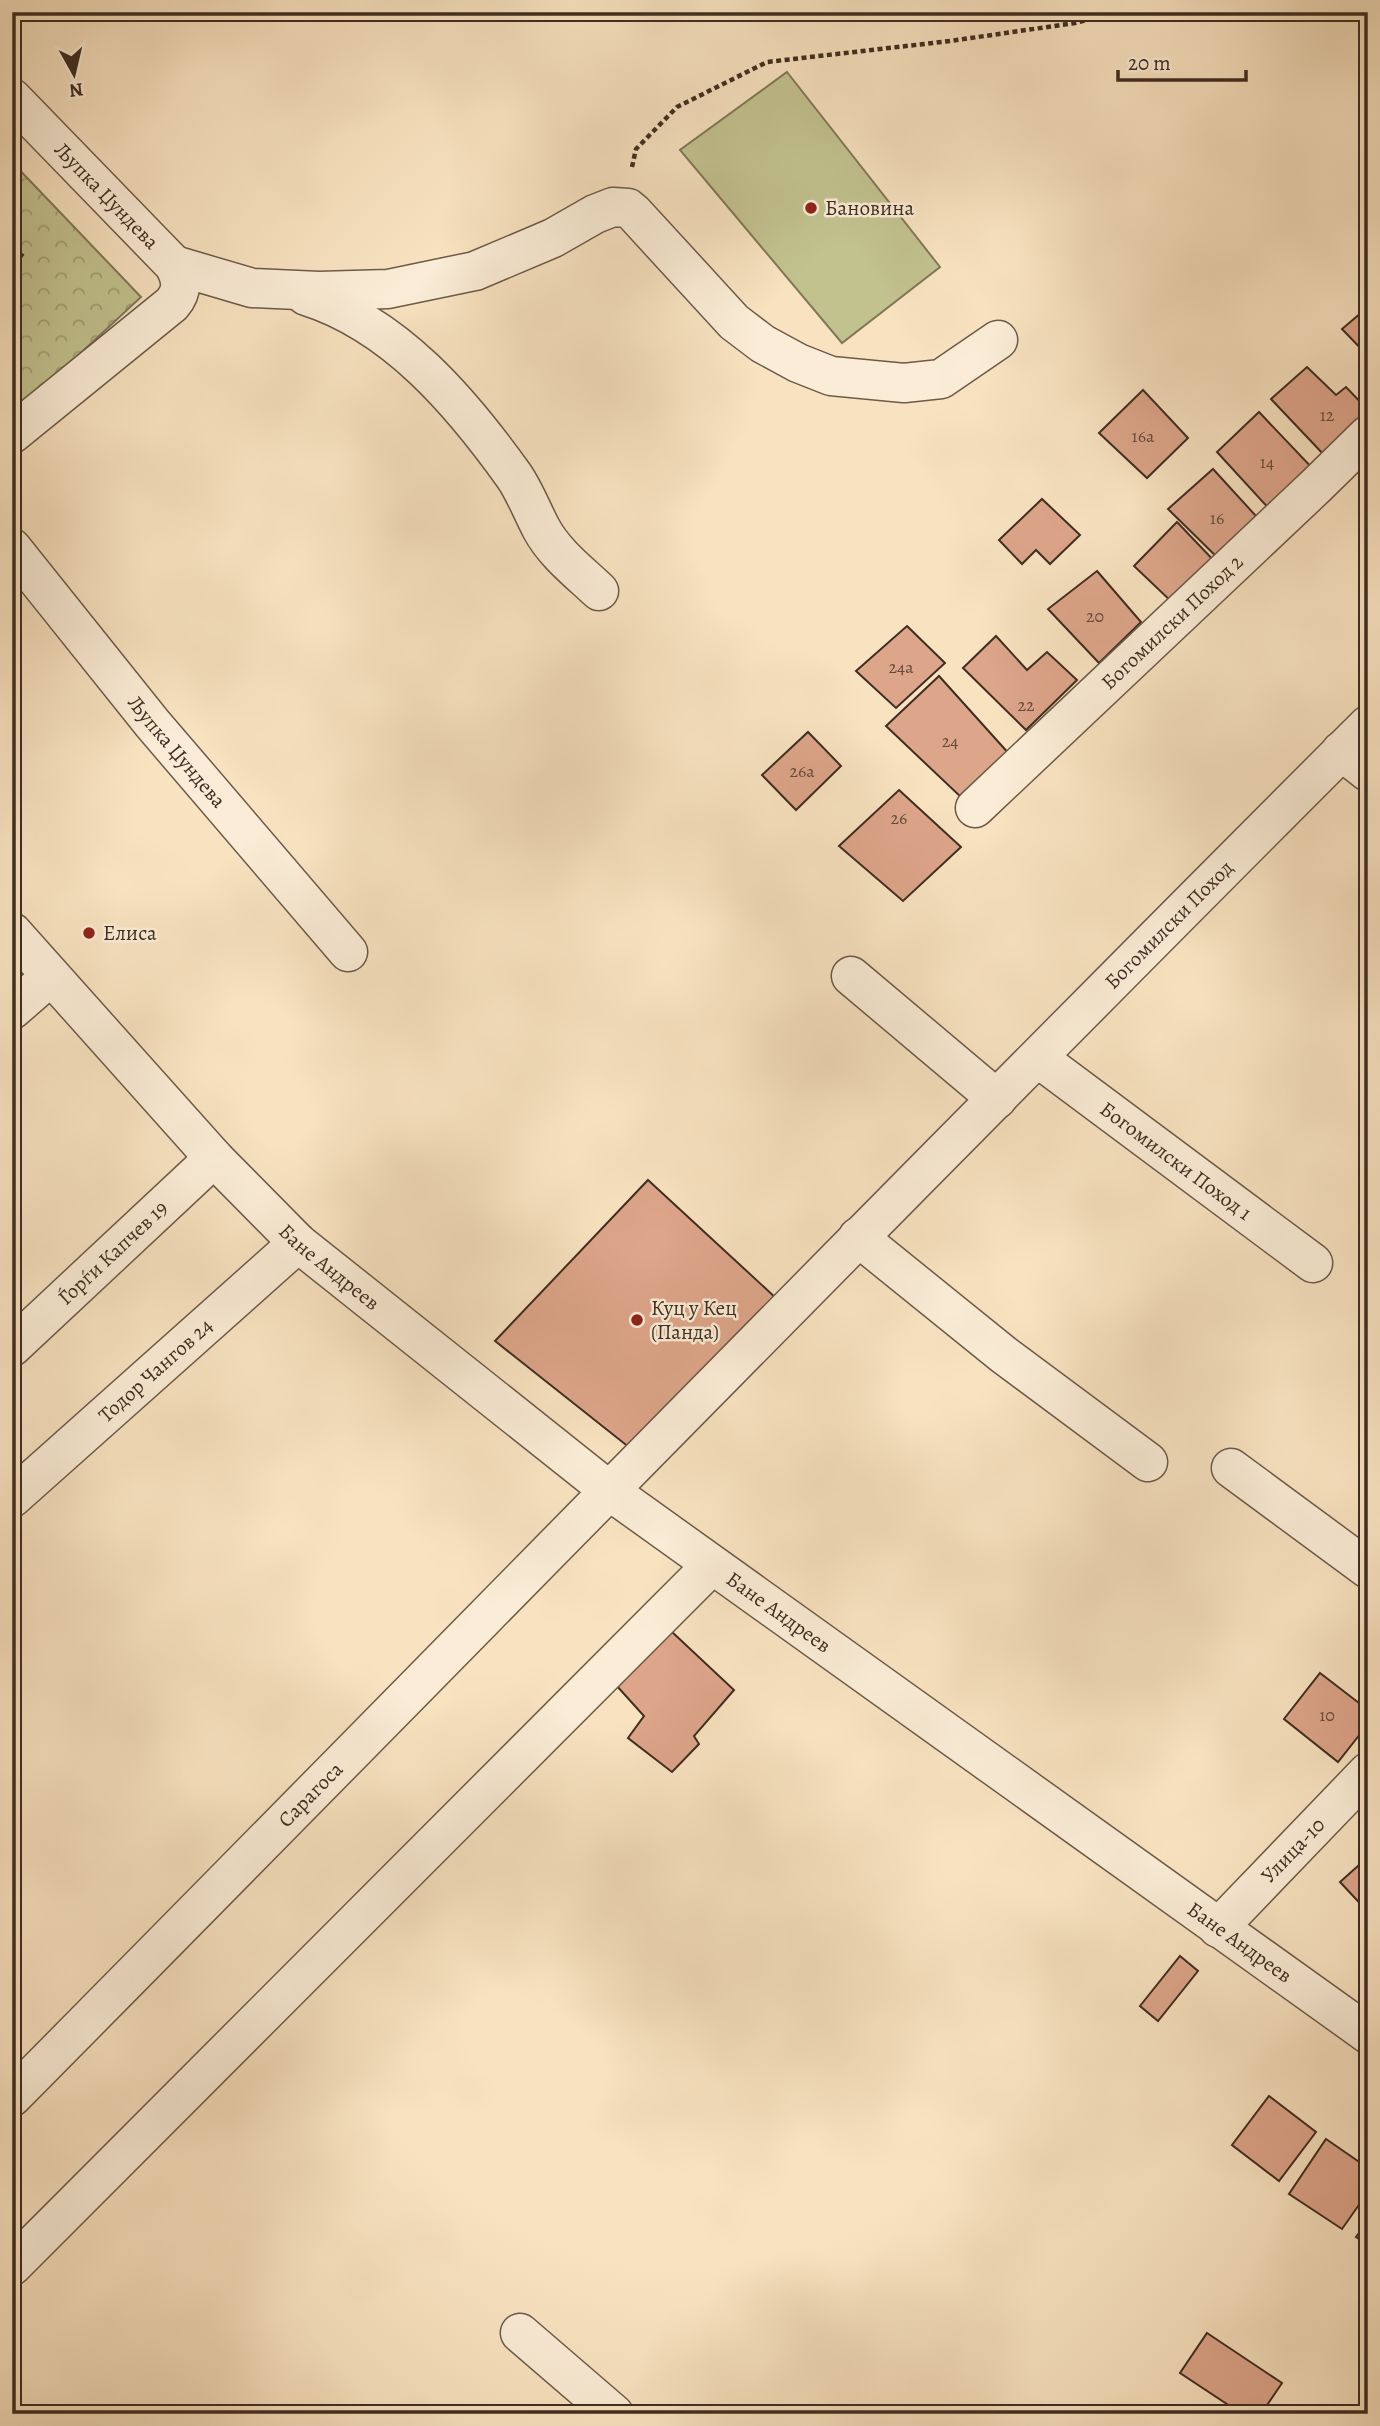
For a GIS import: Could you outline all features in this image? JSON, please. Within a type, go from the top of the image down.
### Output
[{"type":"street","name":"Љупка Џундева","points":[[12,98],[174,265],[181,285],[179,296],[172,304],[12,434]]},
{"type":"street","points":[[174,265],[252,288],[388,289],[475,271],[553,238],[595,214],[613,207],[622,207],[634,213],[734,322],[763,344],[797,363],[831,376],[904,383],[941,379],[998,340]]},
{"type":"street","points":[[284,290],[322,302],[348,314],[381,332],[409,356],[445,392],[492,448],[516,478],[542,530],[565,559],[599,592]]},
{"type":"street","name":"Богомилски Поход 2","points":[[975,808],[1368,435]]},
{"type":"street","name":"Љупка Џундева","points":[[12,548],[152,723],[348,952]]},
{"type":"street","name":"Богомилски Поход","points":[[611,1492],[858,1237],[1038,1058],[1355,762],[1368,724]]},
{"type":"street","points":[[12,932],[214,1158]]},
{"type":"street","points":[[12,1010],[50,976]]},
{"type":"street","points":[[852,976],[997,1100]]},
{"type":"street","name":"Богомилски Поход 1","points":[[1038,1058],[1313,1264]]},
{"type":"street","name":"Бане Андреев","points":[[214,1158],[298,1243],[611,1492],[1368,2034]]},
{"type":"street","name":"Ѓорѓи Капчев 19","points":[[12,1346],[214,1158]]},
{"type":"street","points":[[858,1237],[1004,1354],[1148,1462]]},
{"type":"street","name":"Тодор Чангов 24","points":[[12,1498],[298,1243]]},
{"type":"street","points":[[1231,1468],[1368,1569]]},
{"type":"street","name":"Сарагоса","points":[[12,2097],[611,1492]]},
{"type":"street","points":[[12,2266],[712,1565]]},
{"type":"street","name":"Улица-10","points":[[1218,1928],[1368,1772]]},
{"type":"street","points":[[520,2333],[614,2414]]},
{"type":"path","points":[[622,207],[636,149],[677,107],[766,62],[950,41],[1075,23],[1116,12]]},
{"type":"path","points":[[12,249],[24,257]]},
{"type":"green space","name":"Бановина","points":[[787,72],[940,267],[842,343],[680,150]]},
{"type":"green space","points":[[12,162],[141,297],[12,417]]},
{"type":"building","points":[[1368,307],[1368,356],[1342,329]]},
{"type":"building","points":[[1307,367],[1336,395],[1346,387],[1368,410],[1368,419],[1326,457],[1271,399]]},
{"type":"building","points":[[1143,390],[1188,438],[1147,478],[1099,433]]},
{"type":"building","points":[[1259,412],[1316,472],[1273,513],[1217,452]]},
{"type":"building","points":[[1213,469],[1266,527],[1227,567],[1168,509]]},
{"type":"building","points":[[1042,499],[1080,535],[1050,564],[1036,550],[1022,564],[999,540]]},
{"type":"building","points":[[1177,522],[1219,566],[1176,606],[1134,566]]},
{"type":"building","points":[[1097,571],[1141,622],[1099,663],[1048,609]]},
{"type":"building","points":[[907,626],[945,663],[896,708],[856,671]]},
{"type":"building","points":[[996,636],[1027,670],[1047,652],[1077,680],[1026,730],[963,668]]},
{"type":"building","points":[[939,676],[1011,756],[964,800],[886,726]]},
{"type":"building","points":[[808,732],[841,766],[796,810],[762,775]]},
{"type":"building","points":[[899,790],[961,847],[903,901],[839,846]]},
{"type":"building","name":"Куц у Кец (Панда)","points":[[648,1180],[777,1299],[635,1452],[495,1341]]},
{"type":"building","points":[[671,1631],[734,1690],[694,1736],[699,1744],[672,1772],[628,1738],[644,1716],[616,1685]]},
{"type":"building","points":[[1320,1673],[1368,1710],[1368,1724],[1338,1762],[1284,1719]]},
{"type":"building","points":[[1368,1857],[1368,1912],[1340,1882]]},
{"type":"building","points":[[1180,1956],[1198,1971],[1158,2021],[1140,2006]]},
{"type":"building","points":[[1269,2096],[1316,2132],[1279,2181],[1232,2145]]},
{"type":"building","points":[[1326,2139],[1368,2168],[1368,2192],[1342,2229],[1289,2194]]},
{"type":"building","points":[[1368,2221],[1368,2245],[1356,2237]]},
{"type":"building","points":[[1207,2333],[1282,2383],[1261,2414],[1242,2414],[1180,2373]]},
{"type":"place","name":"Бановина","points":[[811,208]]},
{"type":"place","name":"Елиса","points":[[89,933]]},
{"type":"place","name":"Куц у Кец (Панда)","points":[[637,1320]]}]
